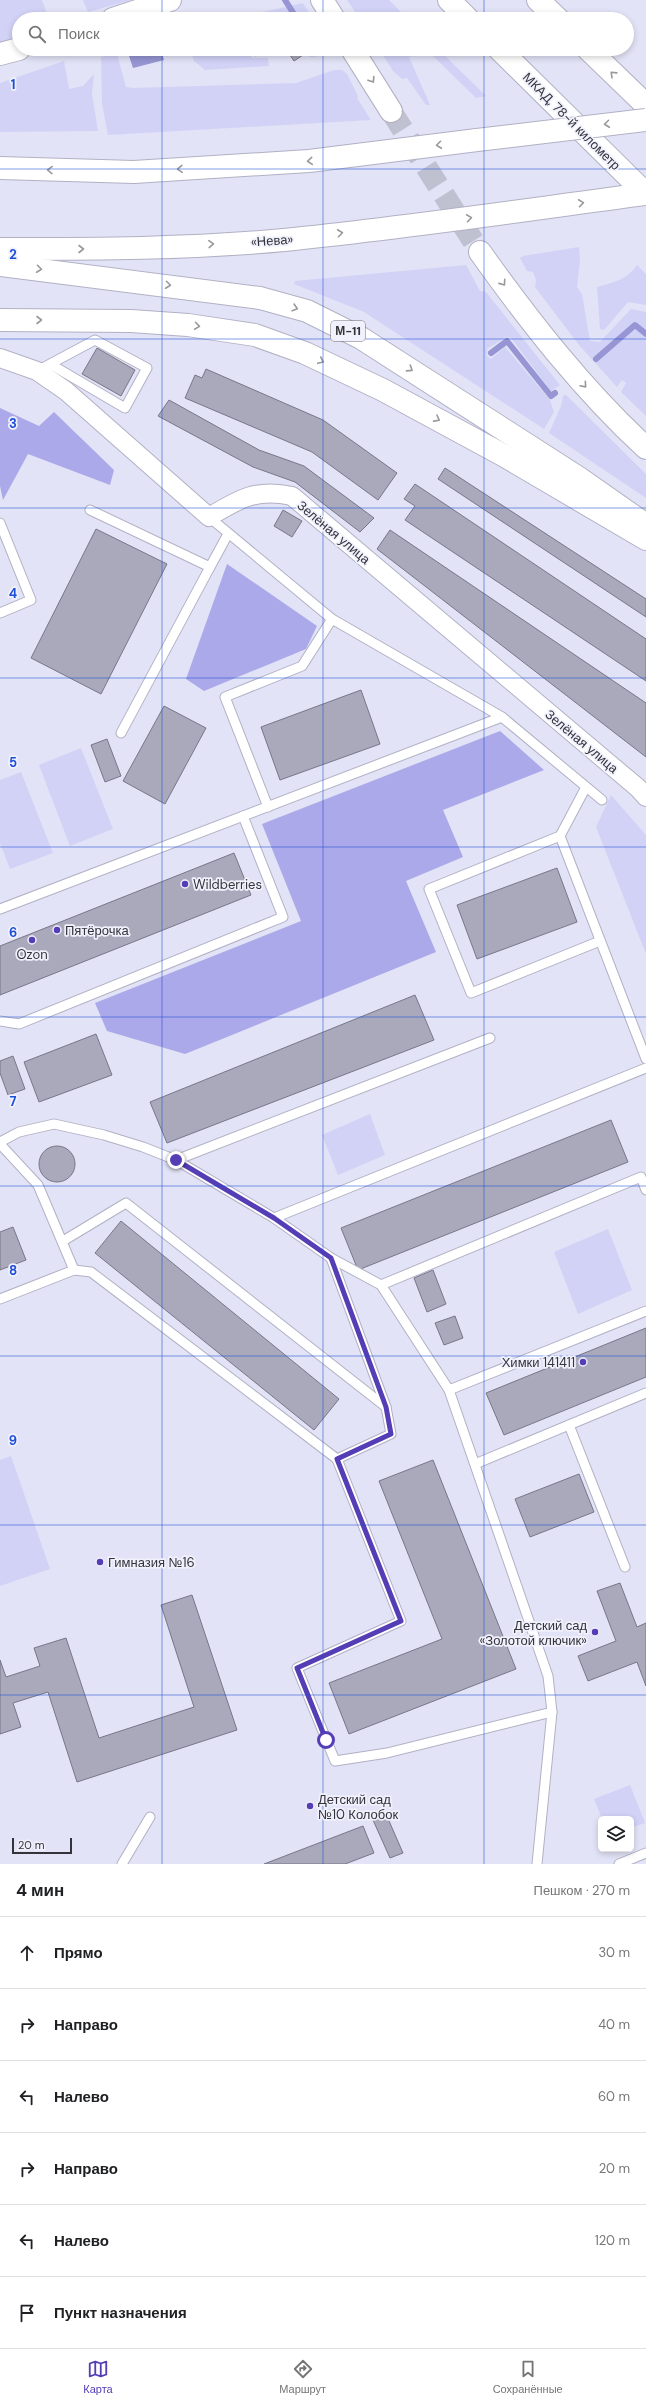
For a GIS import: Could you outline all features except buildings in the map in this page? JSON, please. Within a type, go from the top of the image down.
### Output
[{"type":"main road","points":[[134,12],[170,0]]},
{"type":"main road","points":[[322,0],[330,12]]},
{"type":"main road","points":[[449,0],[461,12]]},
{"type":"main road","points":[[538,0],[551,12]]},
{"type":"main road","points":[[0,54],[12,51]]},
{"type":"main road","points":[[356,56],[391,111]]},
{"type":"main road","name":"МКАД, 78-й километр","points":[[506,56],[646,194]]},
{"type":"main road","points":[[595,56],[646,106]]},
{"type":"main road","points":[[0,168],[150,171],[309,161],[646,120]]},
{"type":"main road","name":"«Нева»","points":[[0,249],[130,249],[282,240],[646,194]]},
{"type":"main road","points":[[480,252],[529,320],[587,389],[646,448]]},
{"type":"main road","name":"М-11","points":[[0,264],[260,298],[307,311],[361,338],[579,478],[646,525]]},
{"type":"main road","points":[[0,320],[131,321],[188,325],[254,335],[305,353],[382,390],[503,455],[646,539]]},
{"type":"street","points":[[0,358],[43,368],[66,391],[209,517]]},
{"type":"street","name":"Зелёная улица","points":[[209,517],[247,497],[274,492],[292,496],[638,788],[646,797]]},
{"type":"lane","points":[[96,340],[147,368],[125,408],[43,368],[96,340]]},
{"type":"lane","points":[[90,510],[210,567]]},
{"type":"lane","points":[[209,517],[332,619],[502,717],[602,800]]},
{"type":"lane","points":[[0,523],[30,600],[0,613]]},
{"type":"lane","points":[[121,733],[228,534]]},
{"type":"lane","points":[[268,807],[225,697],[302,666],[332,619]]},
{"type":"lane","points":[[0,909],[502,717]]},
{"type":"lane","points":[[586,787],[560,836],[429,889],[471,993],[600,941]]},
{"type":"lane","points":[[0,1021],[19,1024],[283,917],[243,816]]},
{"type":"lane","points":[[560,836],[646,1059]]},
{"type":"lane","points":[[176,1160],[490,1038]]},
{"type":"lane","points":[[274,1218],[646,1068]]},
{"type":"lane","points":[[74,1270],[38,1185],[0,1143],[19,1132],[54,1124],[104,1135],[143,1146],[176,1160],[274,1218],[331,1258],[381,1286],[449,1390],[548,1676],[552,1712],[537,1864]]},
{"type":"lane","points":[[381,1286],[641,1177],[646,1190]]},
{"type":"lane","points":[[63,1241],[126,1203],[386,1407]]},
{"type":"lane","points":[[331,1258],[386,1407],[391,1434],[337,1459]]},
{"type":"lane","points":[[0,1299],[74,1270],[91,1272],[337,1459],[401,1621],[297,1668],[335,1762],[387,1753],[552,1712]]},
{"type":"lane","points":[[449,1390],[646,1311]]},
{"type":"lane","points":[[475,1464],[646,1393]]},
{"type":"lane","points":[[569,1425],[625,1567]]},
{"type":"lane","points":[[122,1864],[150,1817]]},
{"type":"lane","points":[[619,1864],[646,1853]]},
{"type":"shaded area","points":[[0,0],[42,0],[46,12],[12,12],[12,39],[0,43]]},
{"type":"shaded area","points":[[83,0],[131,0],[88,12]]},
{"type":"shaded area","points":[[347,0],[389,0],[401,12],[355,12]]},
{"type":"shaded area","points":[[303,3],[309,12],[262,12]]},
{"type":"shaded area","points":[[118,56],[126,87],[133,88],[296,83],[334,70],[342,70],[347,74],[358,96],[357,98],[371,120],[108,135],[102,104],[101,57]]},
{"type":"shaded area","points":[[129,56],[163,56],[164,60],[133,68]]},
{"type":"shaded area","points":[[192,56],[251,56],[253,58],[268,58],[269,66],[205,70],[194,61]]},
{"type":"shaded area","points":[[383,56],[413,56],[409,57],[430,105],[426,105],[407,78],[402,79],[393,71]]},
{"type":"shaded area","points":[[433,56],[445,56],[486,96],[476,98]]},
{"type":"shaded area","points":[[64,61],[69,89],[83,86],[94,74],[92,94],[98,131],[0,132],[0,83]]},
{"type":"shaded area","points":[[579,247],[580,260],[577,287],[582,294],[590,341],[600,342],[631,309],[646,312],[646,416],[621,392],[626,383],[622,380],[617,387],[579,345],[535,287],[536,280],[533,272],[527,271],[520,258],[523,256]]},
{"type":"shaded area","points":[[466,265],[480,291],[486,292],[560,385],[551,391],[511,338],[506,337],[487,349],[487,356],[491,359],[505,347],[550,400],[554,412],[544,429],[364,312],[294,284],[295,281]]},
{"type":"shaded area","points":[[637,265],[646,274],[646,305],[628,302],[604,330],[600,329],[597,287],[625,277]]},
{"type":"shaded area","points":[[566,395],[646,474],[646,498],[549,433],[561,406],[563,396]]},
{"type":"shaded area","points":[[0,408],[39,426],[54,412],[114,470],[110,485],[28,454],[3,500],[0,486]]},
{"type":"shaded area","points":[[227,564],[317,626],[306,649],[204,691],[186,679]]},
{"type":"shaded area","points":[[500,731],[544,770],[443,810],[463,857],[406,881],[436,952],[185,1054],[107,1031],[95,1003],[301,921],[262,824]]},
{"type":"shaded area","points":[[81,748],[113,829],[70,846],[39,765]]},
{"type":"shaded area","points":[[21,772],[53,853],[10,869],[0,843],[0,780]]},
{"type":"shaded area","points":[[611,795],[646,835],[646,954],[596,827]]},
{"type":"shaded area","points":[[370,1114],[385,1155],[338,1175],[322,1135]]},
{"type":"shaded area","points":[[608,1229],[632,1290],[578,1314],[554,1252]]},
{"type":"shaded area","points":[[11,1456],[50,1569],[0,1586],[0,1460]]},
{"type":"shaded area","points":[[630,1785],[645,1823],[634,1827],[634,1816],[601,1816],[594,1799]]},
{"type":"waterway","points":[[285,0],[293,12]]},
{"type":"waterway","points":[[596,359],[635,325],[646,334]]},
{"type":"waterway","points":[[491,353],[507,341],[551,396],[555,393]]},
{"type":"tunnel","points":[[391,111],[480,252]]},
{"type":"place","name":"Wildberries","points":[[185,884]]},
{"type":"place","name":"Пятёрочка","points":[[57,930]]},
{"type":"place","name":"Ozon","points":[[32,940]]},
{"type":"place","name":"Химки 141411","points":[[583,1362]]},
{"type":"place","name":"Гимназия №16","points":[[100,1562]]},
{"type":"place","name":"Детский сад «Золотой ключик»","points":[[595,1632]]},
{"type":"place","name":"Детский сад №10 Колобок","points":[[310,1806]]},
{"type":"route","points":[[176,1160],[274,1218],[331,1258],[386,1407],[391,1434],[337,1459],[401,1621],[297,1668],[326,1740]]}]
